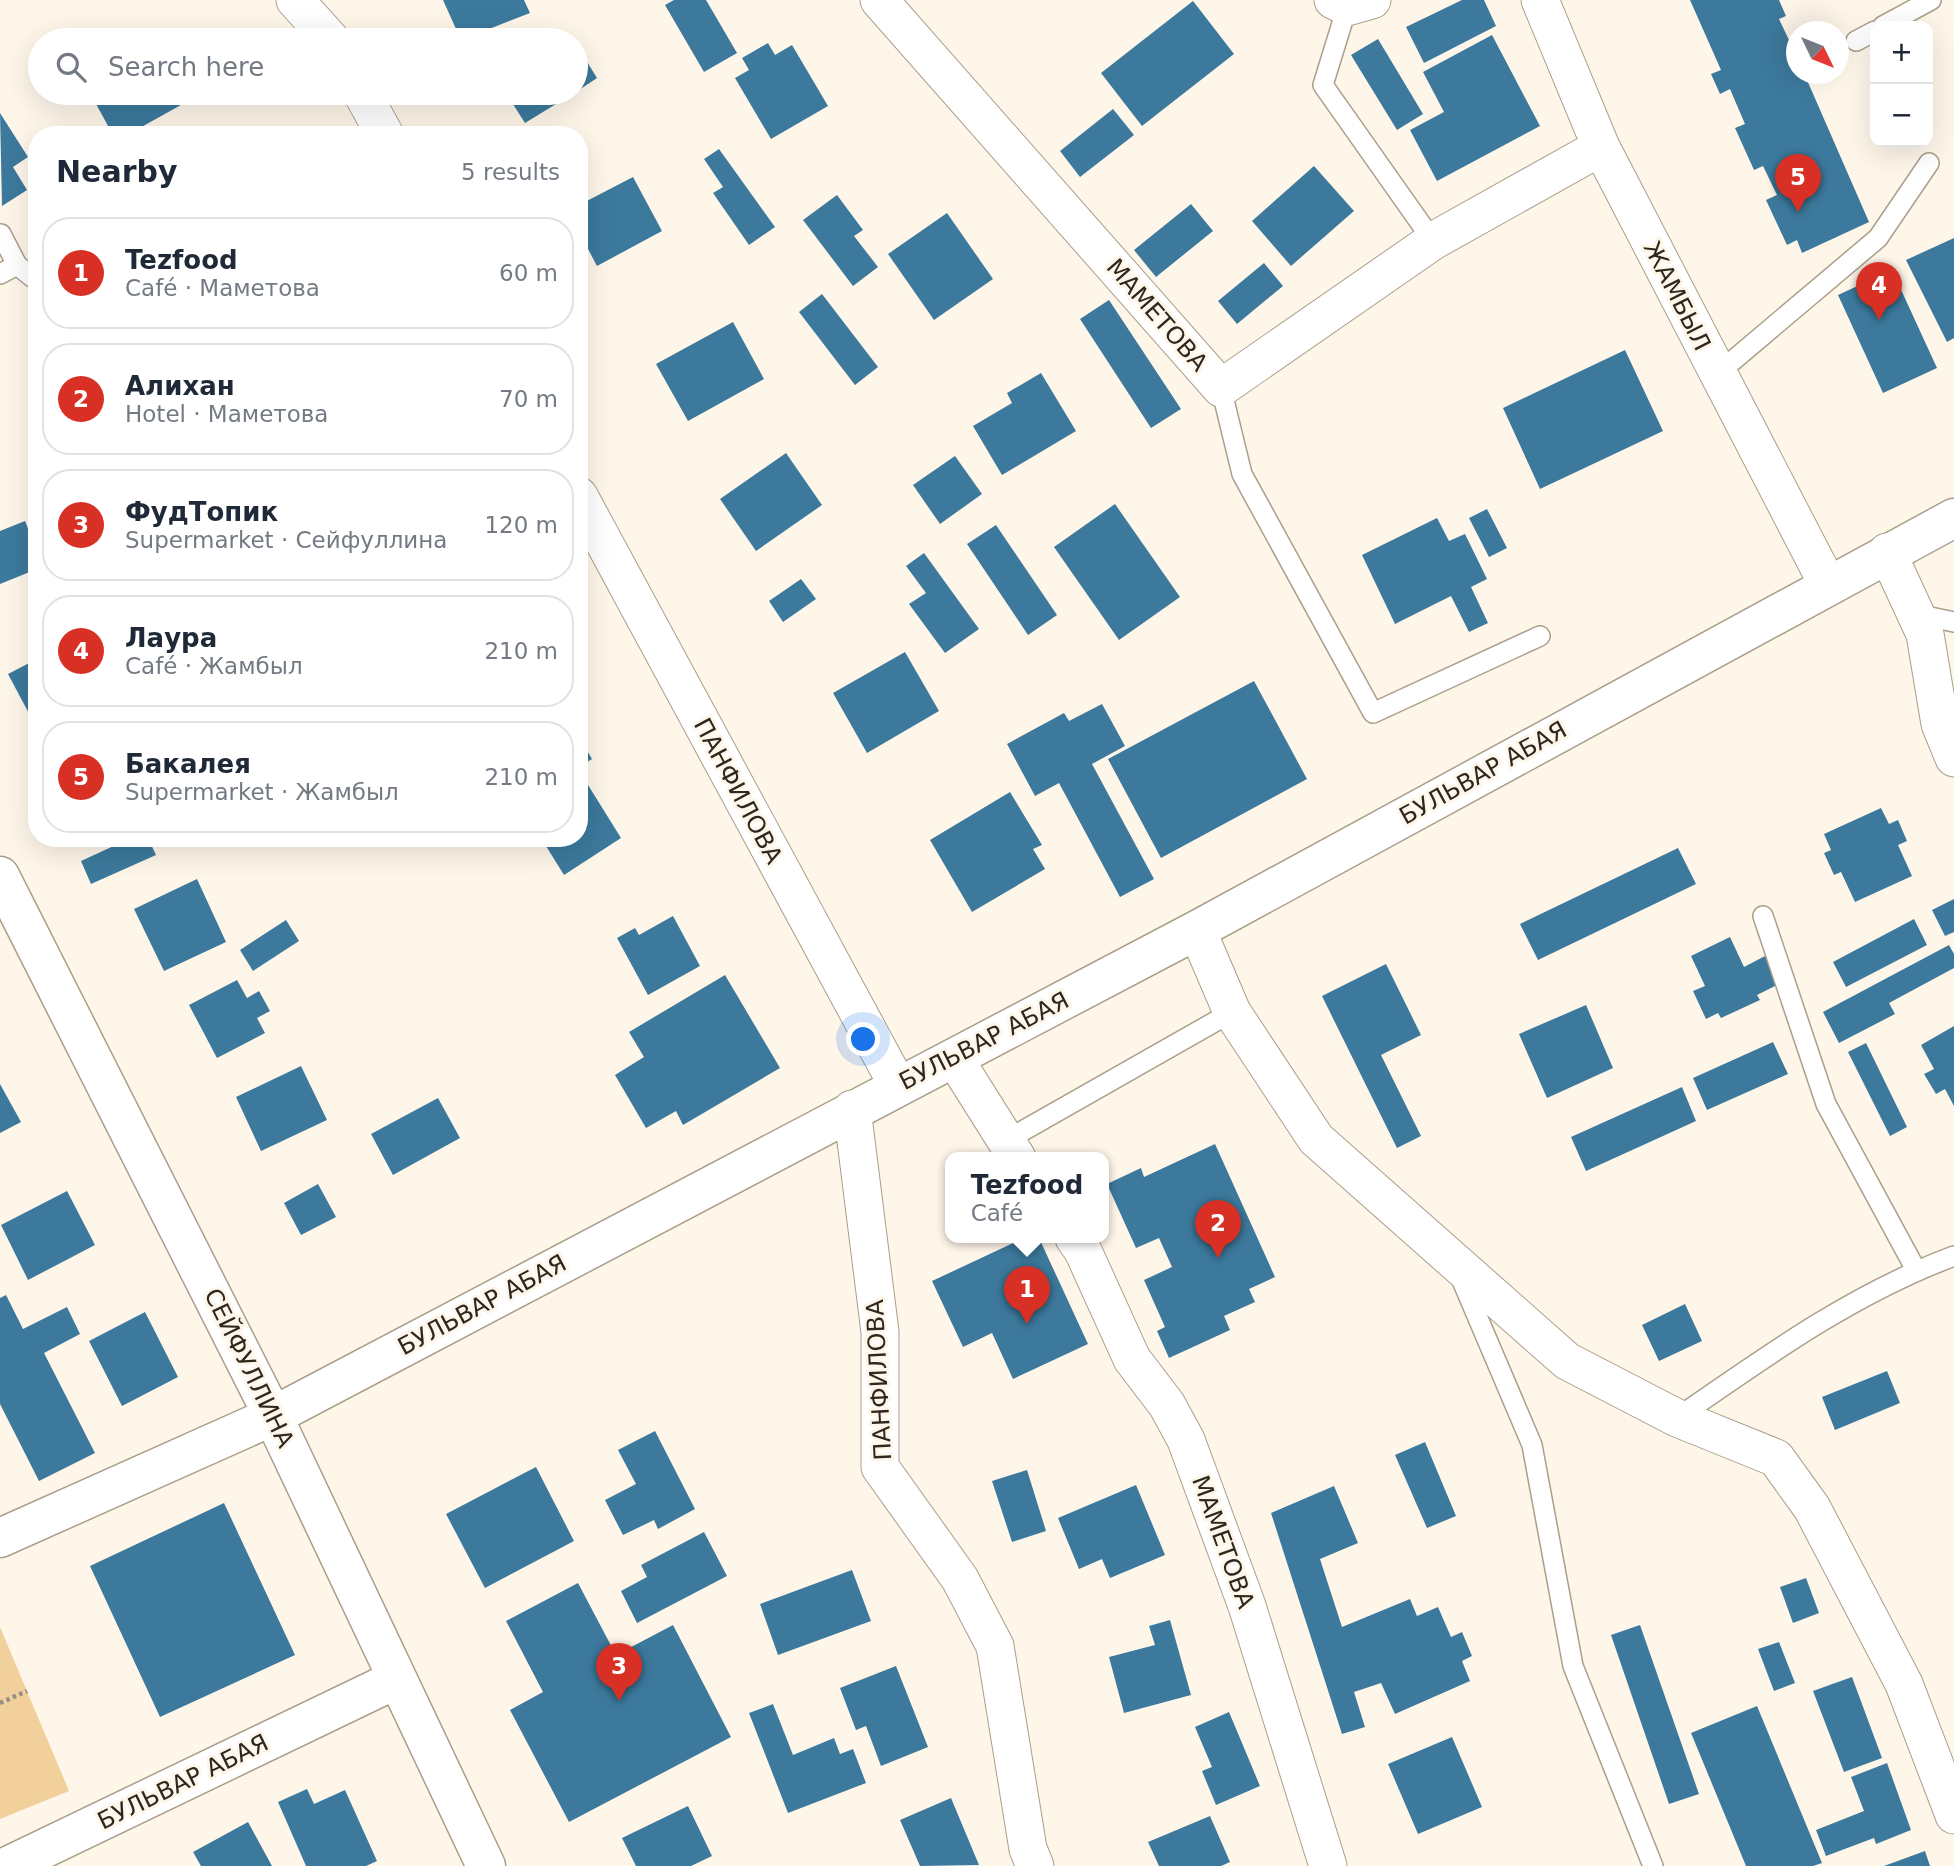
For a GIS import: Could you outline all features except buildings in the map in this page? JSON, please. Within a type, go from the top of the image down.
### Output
[{"type":"main road","name":"БУЛЬВАР АБАЯ","points":[[0,1538],[274,1416],[852,1109],[1197,930],[1828,584],[1954,518]]},
{"type":"main road","name":"СЕЙФУЛЛИНА","points":[[0,876],[274,1416],[486,1866]]},
{"type":"main road","name":"БУЛЬВАР АБАЯ","points":[[8,1866],[397,1679]]},
{"type":"street","points":[[295,0],[320,28]]},
{"type":"street","name":"МАМЕТОВА","points":[[879,0],[1221,388],[1433,241],[1601,147]]},
{"type":"street","name":"ЖАМБЫЛ","points":[[1540,0],[1601,147],[1828,584]]},
{"type":"street","points":[[369,105],[380,126]]},
{"type":"street","name":"ПАНФИЛОВА","points":[[588,513],[898,1086]]},
{"type":"street","points":[[1887,552],[1925,634],[1940,724],[1954,758]]},
{"type":"street","points":[[1197,930],[1233,1012],[1316,1139],[1567,1362],[1676,1418],[1776,1458],[1812,1508],[1904,1684],[1954,1815]]},
{"type":"street","points":[[954,1058],[1011,1150]]},
{"type":"street","name":"ПАНФИЛОВА","points":[[852,1109],[880,1332],[880,1467],[960,1578],[995,1646],[1028,1849],[1035,1866]]},
{"type":"street","name":"МАМЕТОВА","points":[[1077,1243],[1132,1359],[1167,1405],[1186,1440],[1247,1606],[1328,1866]]},
{"type":"lane","points":[[1892,21],[1931,0]]},
{"type":"lane","points":[[1351,2],[1323,85],[1433,241]]},
{"type":"lane","points":[[1856,41],[1870,33]]},
{"type":"lane","points":[[1717,374],[1878,238],[1928,163]]},
{"type":"lane","points":[[1,234],[9,269],[28,276]]},
{"type":"lane","points":[[1221,388],[1242,474],[1373,713],[1540,636]]},
{"type":"lane","points":[[1916,614],[1954,622]]},
{"type":"lane","points":[[1763,916],[1826,1104],[1916,1270]]},
{"type":"lane","points":[[1011,1150],[1233,1012]]},
{"type":"lane","points":[[1676,1418],[1803,1330],[1916,1270],[1954,1256]]},
{"type":"lane","points":[[1452,1259],[1532,1445],[1573,1666],[1653,1866]]},
{"type":"path","points":[[0,1703],[27,1691]]},
{"type":"shaded area","points":[[0,1627],[69,1791],[0,1819]]},
{"type":"place","name":"Бакалея","points":[[1798,212]]},
{"type":"place","name":"Лаура","points":[[1879,320]]},
{"type":"place","name":"Алихан","points":[[1218,1258]]},
{"type":"place","name":"Tezfood","points":[[1027,1324]]},
{"type":"place","name":"ФудТопик","points":[[619,1701]]}]
